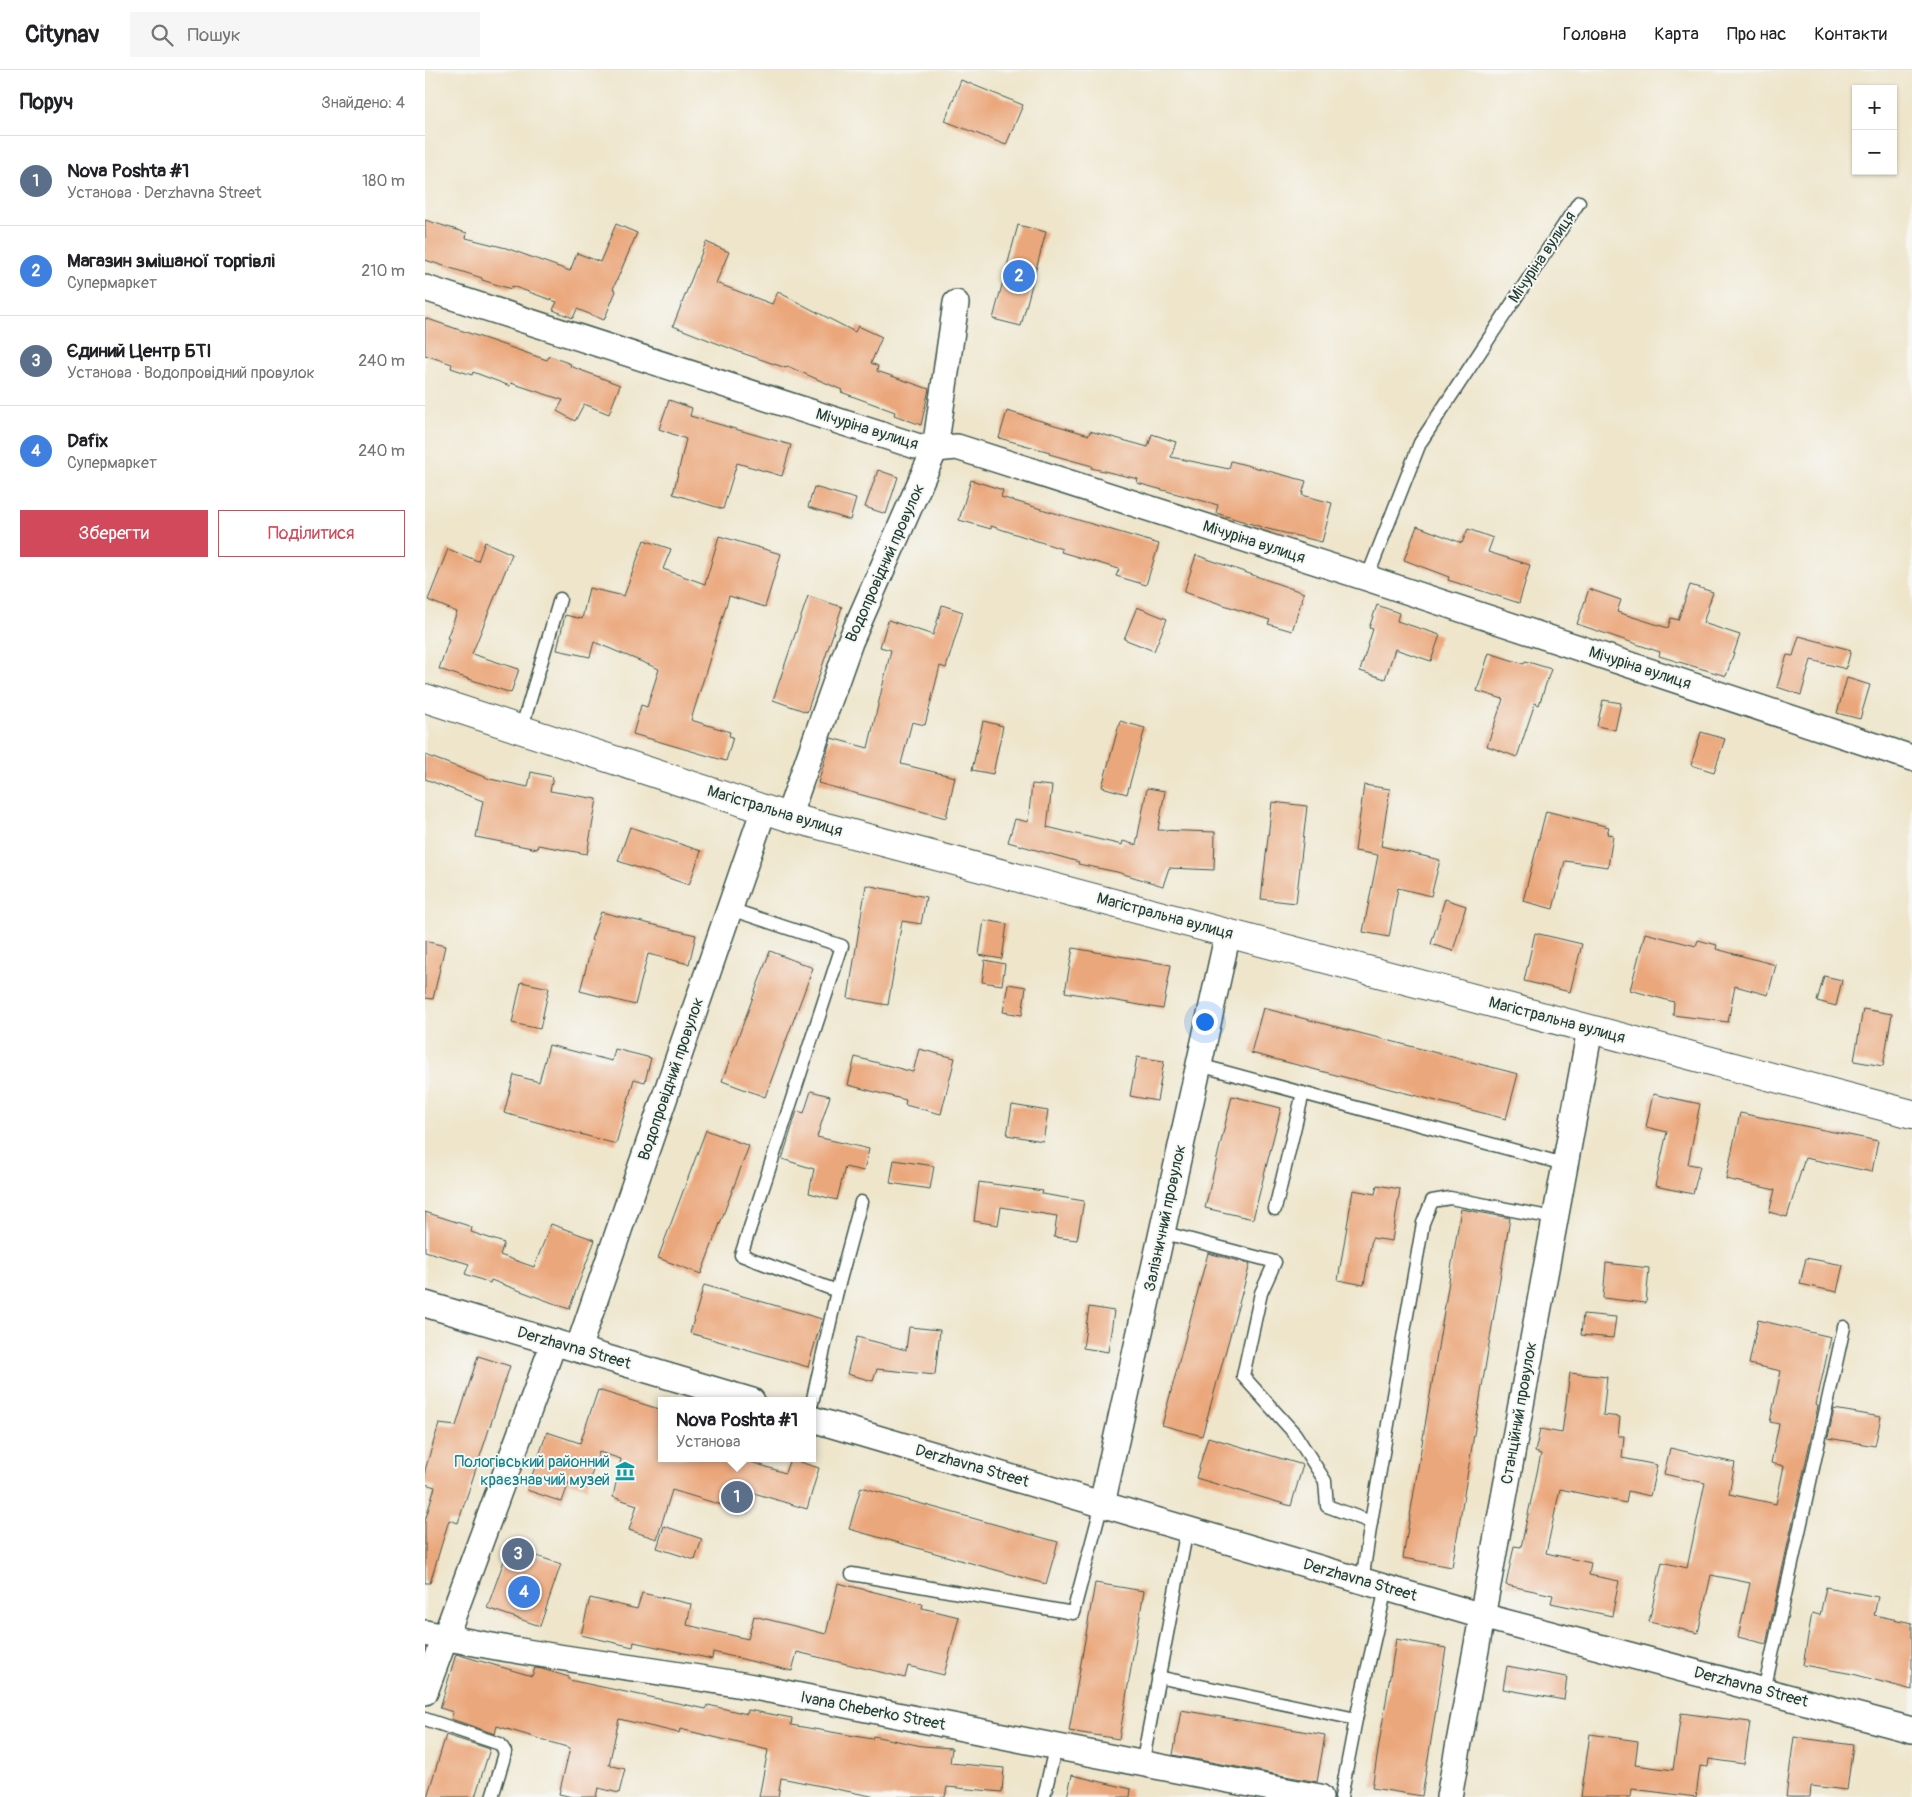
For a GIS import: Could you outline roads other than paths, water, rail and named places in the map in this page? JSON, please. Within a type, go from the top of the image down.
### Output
[{"type":"main road","name":"Магістральна вулиця","points":[[425,698],[776,813],[1912,1114]]},
{"type":"street","name":"Мічуріна вулиця","points":[[425,288],[907,443],[935,449],[957,447],[1367,578],[1912,758]]},
{"type":"street","name":"Водопровідний провулок","points":[[578,1349],[730,909],[776,813],[935,449],[956,303]]},
{"type":"street","name":"Залізничний провулок","points":[[1102,1504],[1228,933]]},
{"type":"street","name":"Станційний провулок","points":[[1449,1797],[1590,1029]]},
{"type":"street","name":"Derzhavna Street","points":[[425,1304],[739,1397]]},
{"type":"street","points":[[425,1692],[435,1635],[554,1342]]},
{"type":"street","name":"Derzhavna Street","points":[[816,1419],[1482,1616],[1912,1730]]},
{"type":"street","name":"Ivana Cheberko Street","points":[[435,1635],[722,1682],[1141,1765],[1320,1797]]},
{"type":"lane","name":"Мічуріна вулиця","points":[[1367,578],[1420,443],[1579,202]]},
{"type":"lane","points":[[521,730],[560,598]]},
{"type":"lane","points":[[730,909],[842,946],[741,1255],[837,1291]]},
{"type":"lane","points":[[1199,1065],[1564,1164]]},
{"type":"lane","points":[[1275,1209],[1303,1093]]},
{"type":"lane","points":[[1362,1581],[1423,1223],[1432,1201],[1450,1198],[1554,1218]]},
{"type":"lane","points":[[813,1397],[837,1291],[861,1202]]},
{"type":"lane","points":[[1161,1232],[1275,1262],[1261,1293],[1243,1376],[1295,1434],[1310,1457],[1325,1481],[1327,1506],[1371,1522]]},
{"type":"lane","points":[[1765,1691],[1844,1327]]},
{"type":"lane","points":[[851,1574],[1073,1613],[1102,1504]]},
{"type":"lane","points":[[1141,1765],[1187,1529]]},
{"type":"lane","points":[[1341,1797],[1356,1719],[1386,1588]]},
{"type":"lane","points":[[1158,1677],[1356,1719]]},
{"type":"lane","points":[[425,1719],[500,1744],[505,1752],[492,1797]]},
{"type":"lane","points":[[1044,1797],[1055,1748]]},
{"type":"place","name":"Магазин змішаної торгівлі","points":[[1019,276]]},
{"type":"place","name":"Пологівський районний краєзнавчий музей","points":[[625,1471]]},
{"type":"place","name":"Nova Poshta #1","points":[[737,1497]]},
{"type":"place","name":"Єдиний Центр БТІ","points":[[518,1554]]},
{"type":"place","name":"Dafix","points":[[524,1592]]}]
